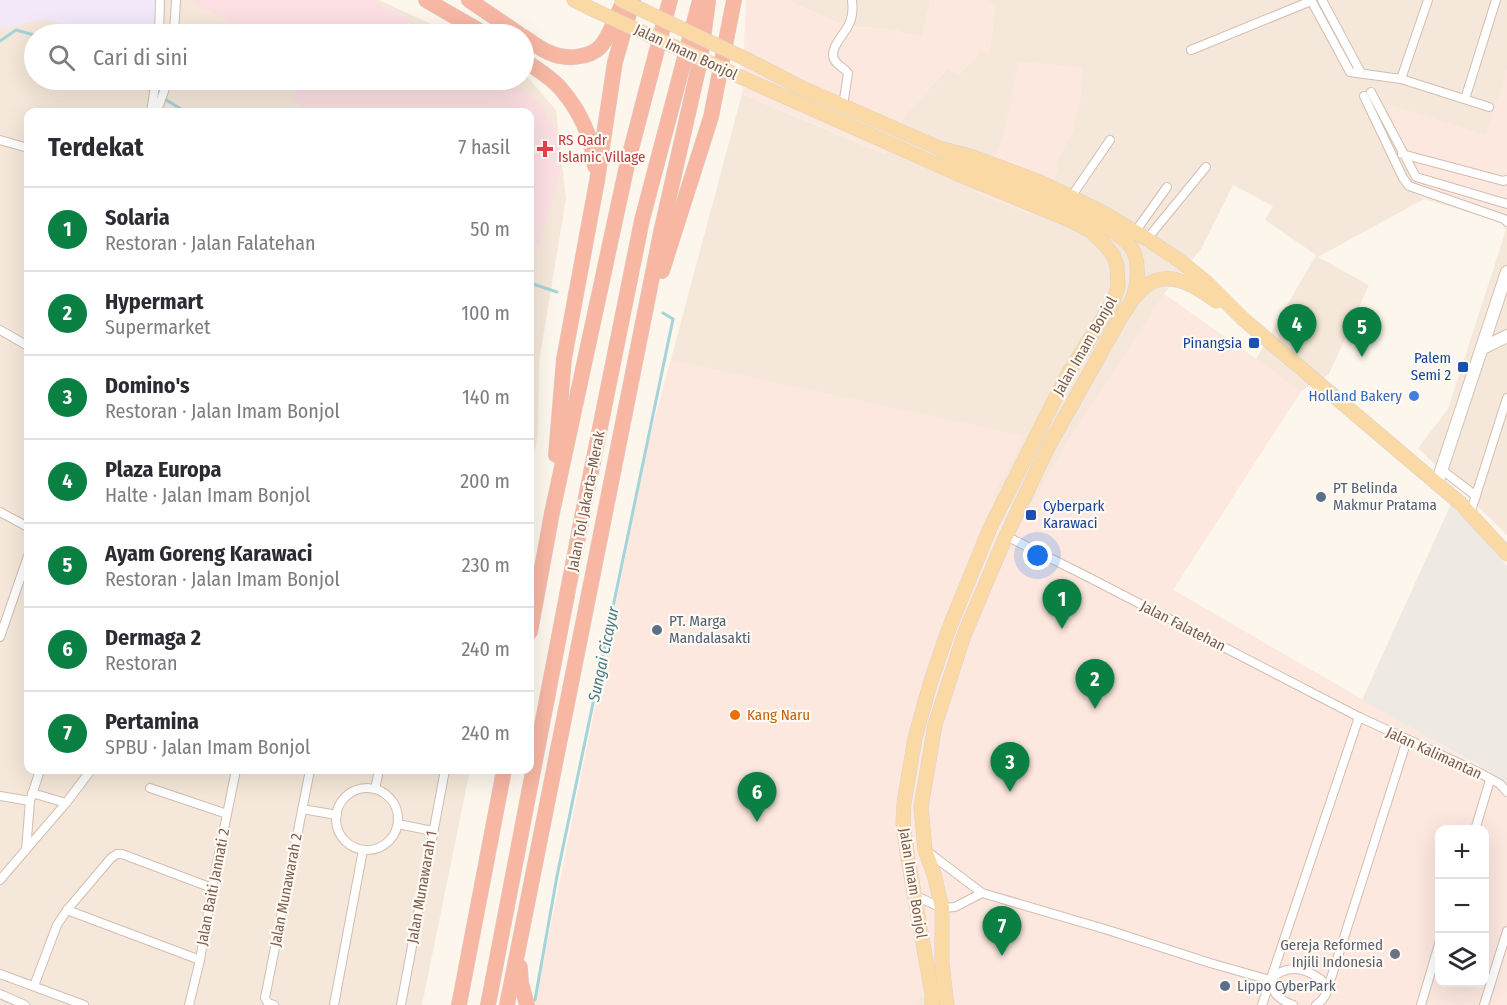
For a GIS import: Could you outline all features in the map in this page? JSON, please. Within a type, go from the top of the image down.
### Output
[{"type":"highway","points":[[426,0],[468,24]]},
{"type":"highway","points":[[469,0],[504,24]]},
{"type":"highway","points":[[534,43],[549,53],[563,57],[582,56],[595,52],[613,26],[622,0]]},
{"type":"highway","points":[[552,513],[564,359],[597,181],[615,62],[633,0]]},
{"type":"highway","name":"Jalan Tol Jakarta–Merak","points":[[534,610],[552,513],[627,165],[670,0]]},
{"type":"highway","name":"Jalan Tol Jakarta–Merak","points":[[534,768],[642,220],[700,0]]},
{"type":"highway","points":[[507,1005],[661,232],[700,61],[708,0]]},
{"type":"highway","points":[[632,375],[711,117],[734,0]]},
{"type":"highway","points":[[534,68],[560,87],[584,124],[592,146],[597,181]]},
{"type":"highway","points":[[459,1005],[503,774]]},
{"type":"highway","name":"Jalan Tol Jakarta–Merak","points":[[488,1005],[533,774]]},
{"type":"highway","points":[[520,938],[521,983],[527,1005]]},
{"type":"main road","name":"Jalan Imam Bonjol","points":[[574,0],[927,161],[1072,221],[1091,231],[1113,255],[1117,265],[1118,287],[1113,302],[1066,377],[990,528],[948,631],[915,738],[904,803],[904,831],[932,1005]]},
{"type":"main road","name":"Jalan Imam Bonjol","points":[[622,0],[843,106],[936,146],[1040,182],[1100,211],[1141,236],[1180,261],[1205,281],[1243,319],[1439,477],[1507,554]]},
{"type":"main road","points":[[927,161],[936,146],[964,164],[1036,193],[1099,223],[1127,241],[1134,252],[1137,272],[1133,299]]},
{"type":"main road","points":[[1133,299],[1146,285],[1160,279],[1177,279],[1194,286],[1243,319]]},
{"type":"main road","name":"Jalan Imam Bonjol","points":[[947,1005],[942,964],[942,908],[934,874],[925,850],[921,807],[935,725],[964,635],[1006,536],[1048,447],[1133,299]]},
{"type":"main road","points":[[948,631],[964,635]]},
{"type":"street","points":[[159,24],[160,0]]},
{"type":"street","points":[[175,24],[176,0]]},
{"type":"street","points":[[843,106],[848,73],[832,57],[833,51],[850,23],[852,0]]},
{"type":"street","points":[[1322,0],[1361,73]]},
{"type":"street","points":[[1401,79],[1428,0]]},
{"type":"street","points":[[1465,99],[1496,0]]},
{"type":"street","points":[[1191,50],[1311,1],[1350,72],[1401,79],[1489,107]]},
{"type":"street","points":[[1329,35],[1338,31]]},
{"type":"street","points":[[154,108],[158,90]]},
{"type":"street","points":[[1507,204],[1416,177],[1368,94],[1394,158],[1409,186],[1507,222]]},
{"type":"street","points":[[0,140],[24,147]]},
{"type":"street","points":[[1071,197],[1110,140]]},
{"type":"street","points":[[1394,158],[1403,154],[1503,181],[1507,180]]},
{"type":"street","points":[[1141,236],[1206,167]]},
{"type":"street","points":[[1141,236],[1167,187]]},
{"type":"street","points":[[1476,496],[1439,477],[1507,272]]},
{"type":"street","points":[[0,330],[24,344]]},
{"type":"street","points":[[1483,348],[1507,336]]},
{"type":"street","points":[[1470,513],[1507,398]]},
{"type":"street","points":[[0,512],[24,525]]},
{"type":"street","name":"Jalan Falatehan","points":[[1006,536],[1359,717]]},
{"type":"street","points":[[0,637],[24,568]]},
{"type":"street","points":[[1262,1005],[1359,717]]},
{"type":"street","name":"Jalan Kalimantan","points":[[1359,717],[1505,788]]},
{"type":"street","points":[[1322,1005],[1407,742]]},
{"type":"street","points":[[26,850],[31,797],[39,774]]},
{"type":"street","points":[[0,880],[88,774]]},
{"type":"street","name":"Jalan Baiti Jannati 2","points":[[189,1005],[200,960],[235,774]]},
{"type":"street","name":"Jalan Munawarah 2","points":[[274,1005],[268,1003],[265,998],[309,774]]},
{"type":"street","points":[[375,789],[378,774]]},
{"type":"street","name":"Jalan Munawarah 1","points":[[401,1005],[444,774]]},
{"type":"street","points":[[1476,825],[1490,781]]},
{"type":"street","points":[[150,788],[227,814]]},
{"type":"street","points":[[362,788],[375,789],[385,793],[393,802],[398,812],[398,824],[389,841],[372,849],[363,849],[351,845],[342,838],[337,827],[336,815],[341,802],[350,793],[362,788]]},
{"type":"street","points":[[0,796],[31,797],[66,803]]},
{"type":"street","points":[[302,808],[336,815]]},
{"type":"street","points":[[398,824],[433,831]]},
{"type":"street","points":[[334,1005],[363,849]]},
{"type":"street","points":[[925,850],[982,893],[1270,980]]},
{"type":"street","points":[[33,986],[57,925],[67,910],[111,858],[117,854],[212,888]]},
{"type":"street","points":[[914,895],[942,908],[955,907],[982,893]]},
{"type":"street","points":[[67,910],[200,960]]},
{"type":"street","points":[[1484,1005],[1507,932]]},
{"type":"street","points":[[1421,1005],[1435,958]]},
{"type":"street","points":[[1270,980],[1276,974],[1292,969],[1306,971],[1316,976],[1324,983],[1326,994],[1316,1005]]},
{"type":"street","points":[[0,974],[84,1005]]},
{"type":"street","points":[[1270,980],[1272,990],[1293,1005]]},
{"type":"street","points":[[0,994],[25,1005]]},
{"type":"shaded area","points":[[0,0],[379,0],[431,24],[24,24],[24,90],[534,90],[534,85],[556,110],[566,199],[539,362],[538,434],[534,454],[534,108],[24,108],[24,774],[469,774],[422,1005],[0,1005]]},
{"type":"shaded area","points":[[0,0],[156,0],[157,24],[64,24],[42,19],[0,29]]},
{"type":"shaded area","points":[[195,0],[372,0],[418,24],[235,24],[194,3]]},
{"type":"shaded area","points":[[746,0],[787,0],[849,27],[878,28],[922,36],[931,0],[987,0],[996,7],[989,54],[981,51],[959,75],[947,69],[905,115],[886,154],[742,94]]},
{"type":"shaded area","points":[[787,0],[931,0],[922,36],[878,28],[849,27]]},
{"type":"shaded area","points":[[987,0],[1507,0],[1507,535],[1418,448],[1448,409],[1506,230],[1501,222],[1424,199],[1318,257],[1369,285],[1329,374],[1301,391],[1173,590],[1507,783],[1507,1005],[535,1005],[649,441],[742,94],[885,154],[905,115],[947,69],[959,75],[981,50],[989,53],[989,3]],"holes":[[[1011,103],[1073,130],[1056,162],[977,193],[1002,142]],[[1233,185],[1273,206],[1265,220],[1316,255],[1256,359],[1164,294],[1201,249]]]},
{"type":"shaded area","points":[[1018,62],[1083,67],[1081,96],[1073,130],[1056,162],[1059,166],[1054,178],[1028,214],[977,193],[1002,142]]},
{"type":"shaded area","points":[[1507,69],[1507,223],[1416,195],[1387,104],[1486,135]]},
{"type":"shaded area","name":"RS Qadr Islamic Village","points":[[297,90],[524,90],[538,102],[558,133],[562,164],[540,243],[534,246],[534,108],[305,108],[292,100]]},
{"type":"shaded area","points":[[1164,294],[1301,391],[1173,590],[1507,783],[1507,1005],[949,1005],[919,996],[918,1005],[535,1005],[649,441],[671,360],[1025,436],[992,498],[1026,515],[1065,445]]},
{"type":"shaded area","points":[[1452,502],[1507,566],[1507,783],[1362,700]]},
{"type":"waterway","name":"Sungai Cicayur","points":[[0,41],[16,30],[24,32]]},
{"type":"waterway","name":"Sungai Cicayur","points":[[163,98],[179,108]]},
{"type":"waterway","name":"Sungai Cicayur","points":[[534,284],[557,292]]},
{"type":"waterway","name":"Sungai Cicayur","points":[[535,1000],[557,876],[673,319],[663,313]]},
{"type":"place","name":"RS Qadr Islamic Village","points":[[545,149]]},
{"type":"place","name":"Pinangsia","points":[[1254,343]]},
{"type":"place","name":"Plaza Europa","points":[[1297,354]]},
{"type":"place","name":"Ayam Goreng Karawaci","points":[[1362,357]]},
{"type":"place","name":"Palem Semi 2","points":[[1463,367]]},
{"type":"place","name":"Holland Bakery","points":[[1414,396]]},
{"type":"place","name":"PT Belinda Makmur Pratama","points":[[1321,497]]},
{"type":"place","name":"Cyberpark Karawaci","points":[[1031,515]]},
{"type":"place","name":"Solaria","points":[[1062,629]]},
{"type":"place","name":"PT. Marga Mandalasakti","points":[[657,630]]},
{"type":"place","name":"Hypermart","points":[[1095,709]]},
{"type":"place","name":"Kang Naru","points":[[735,715]]},
{"type":"place","name":"Domino's","points":[[1010,792]]},
{"type":"place","name":"Dermaga 2","points":[[757,822]]},
{"type":"place","name":"Gereja Reformed Injili Indonesia","points":[[1395,954]]},
{"type":"place","name":"Pertamina","points":[[1002,956]]},
{"type":"place","name":"Lippo CyberPark","points":[[1225,986]]}]
